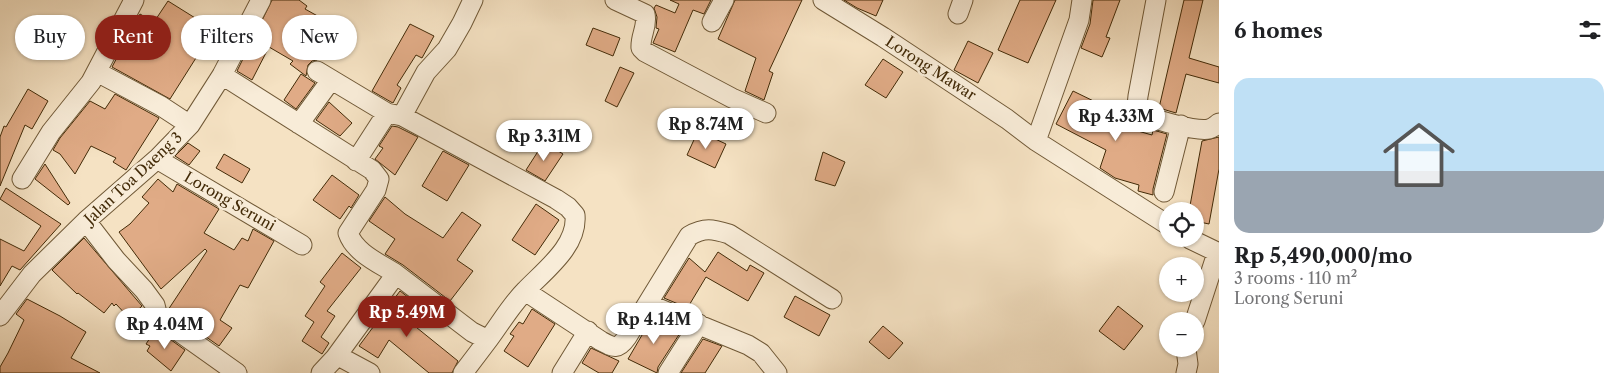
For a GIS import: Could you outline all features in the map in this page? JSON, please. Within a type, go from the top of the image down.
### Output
[{"type":"street","points":[[22,179],[51,132],[91,82],[134,0]]},
{"type":"street","name":"Jalan Toa Daeng 3","points":[[0,316],[32,274],[86,221],[157,158],[190,125],[222,75],[262,0]]},
{"type":"street","points":[[356,161],[426,72],[447,49],[473,0]]},
{"type":"street","points":[[615,0],[645,14],[646,22],[640,40],[641,48],[645,52],[732,98],[766,113]]},
{"type":"street","points":[[712,22],[724,0]]},
{"type":"street","name":"Lorong Mawar","points":[[823,0],[1007,119],[1036,141],[1159,219]]},
{"type":"street","points":[[1036,141],[1079,20],[1082,0]]},
{"type":"street","points":[[1156,0],[1137,106],[1140,113],[1147,117],[1205,130],[1214,128],[1219,123]]},
{"type":"street","points":[[97,72],[162,106],[190,125]]},
{"type":"street","points":[[222,75],[372,170],[379,179],[376,190],[348,233],[351,242],[362,253],[396,274],[472,332],[488,340]]},
{"type":"street","points":[[298,124],[324,76],[394,115],[556,199],[568,207],[575,215],[575,228],[564,248],[525,291],[463,373]]},
{"type":"street","points":[[1164,192],[1181,125]]},
{"type":"street","name":"Lorong Seruni","points":[[157,158],[302,245]]},
{"type":"street","points":[[86,221],[116,260],[144,290],[155,305],[157,314],[161,319],[237,373]]},
{"type":"street","points":[[525,291],[601,341],[616,347],[622,344],[690,236],[698,230],[710,228],[729,234],[832,299]]},
{"type":"street","points":[[1198,312],[1218,253],[1204,246]]},
{"type":"street","points":[[321,373],[335,358],[396,274]]},
{"type":"street","points":[[648,304],[748,345],[762,353],[777,373]]},
{"type":"street","points":[[668,373],[698,324]]},
{"type":"street","points":[[562,373],[588,331]]},
{"type":"street","points":[[1186,373],[1187,357]]},
{"type":"street","points":[[335,358],[342,358],[370,373]]},
{"type":"building","points":[[272,0],[299,0],[307,6],[305,9],[316,15],[282,15],[282,55],[272,49],[272,15],[265,15]]},
{"type":"building","points":[[670,0],[711,0],[704,14],[693,10],[675,52],[653,43],[659,29],[656,28],[657,17],[654,8],[656,5],[675,13],[679,4]]},
{"type":"building","points":[[735,0],[802,0],[769,71],[773,73],[764,100],[745,91],[756,58],[718,39]]},
{"type":"building","points":[[844,0],[883,0],[876,16]]},
{"type":"building","points":[[1020,0],[1056,0],[1028,63],[998,50]]},
{"type":"building","points":[[1093,0],[1120,0],[1106,37],[1110,38],[1102,57],[1081,48],[1090,24]]},
{"type":"building","points":[[1184,0],[1203,0],[1189,58],[1219,67],[1219,83],[1186,74],[1176,113],[1159,108]]},
{"type":"building","points":[[168,1],[190,15],[181,15],[181,60],[195,60],[170,99],[112,67],[116,60],[171,60],[171,15],[159,15]]},
{"type":"building","points":[[410,24],[434,36],[422,58],[416,55],[397,85],[401,88],[393,103],[372,91]]},
{"type":"building","points":[[593,28],[620,38],[613,56],[586,45]]},
{"type":"building","points":[[968,41],[993,53],[978,83],[954,70]]},
{"type":"building","points":[[883,59],[903,72],[886,98],[865,85]]},
{"type":"building","points":[[242,60],[262,60],[252,80],[237,71]]},
{"type":"building","points":[[291,60],[317,60],[312,61],[308,65],[306,76],[290,64],[293,61]]},
{"type":"building","points":[[620,67],[634,73],[617,107],[605,101]]},
{"type":"building","points":[[301,74],[315,83],[296,109],[284,100]]},
{"type":"building","points":[[28,89],[48,101],[32,129],[25,125],[0,186],[0,137],[4,126],[6,127]]},
{"type":"building","points":[[1073,91],[1112,110],[1106,122],[1152,135],[1153,130],[1167,134],[1153,195],[1138,191],[1139,185],[1115,178],[1100,168],[1106,150],[1056,124]]},
{"type":"building","points":[[115,94],[159,118],[126,170],[113,162],[116,158],[91,146],[75,174],[60,154],[53,150],[60,138],[90,101],[105,109]]},
{"type":"building","points":[[329,102],[352,123],[340,136],[316,120]]},
{"type":"building","points":[[392,126],[418,137],[395,175],[375,159],[383,148],[379,146]]},
{"type":"building","points":[[698,131],[726,144],[715,168],[687,155]]},
{"type":"building","points":[[1219,137],[1219,169],[1209,224],[1204,223],[1204,202],[1191,202],[1202,141]]},
{"type":"building","points":[[544,142],[563,154],[545,181],[526,170]]},
{"type":"building","points":[[188,143],[200,151],[189,165],[175,156]]},
{"type":"building","points":[[443,151],[469,165],[447,201],[422,186]]},
{"type":"building","points":[[823,152],[845,162],[835,186],[815,180]]},
{"type":"building","points":[[224,154],[250,169],[242,183],[216,168]]},
{"type":"building","points":[[45,164],[70,203],[68,205],[35,179]]},
{"type":"building","points":[[332,175],[359,195],[351,208],[349,206],[340,219],[313,200]]},
{"type":"building","points":[[158,179],[173,192],[177,184],[219,209],[204,233],[234,250],[242,238],[248,241],[253,229],[274,241],[248,288],[240,285],[220,320],[232,328],[219,346],[168,310],[207,251],[205,249],[161,289],[119,232],[130,224],[149,203],[142,197]]},
{"type":"building","points":[[6,188],[61,224],[20,270],[12,266],[0,286],[0,239],[24,251],[41,226],[0,199]]},
{"type":"building","points":[[385,197],[405,214],[443,238],[462,212],[481,225],[457,260],[473,271],[450,301],[403,265],[385,254],[395,239],[369,221]]},
{"type":"building","points":[[536,204],[559,220],[535,255],[512,240]]},
{"type":"building","points":[[84,238],[142,306],[129,318],[116,304],[114,306],[112,303],[104,313],[77,294],[52,270]]},
{"type":"building","points":[[718,252],[747,271],[750,265],[764,273],[748,301],[706,277],[688,307],[690,309],[664,298],[689,258],[705,272]]},
{"type":"building","points":[[342,253],[361,268],[327,311],[335,316],[321,337],[329,343],[322,354],[302,341],[314,322],[305,316],[325,286],[320,282]]},
{"type":"building","points":[[400,291],[417,304],[406,319],[458,361],[452,373],[429,373],[389,340],[378,358],[359,346]]},
{"type":"building","points":[[795,296],[830,315],[819,336],[784,317]]},
{"type":"building","points":[[27,299],[86,332],[71,358],[100,373],[0,373],[0,367],[24,320],[16,314]]},
{"type":"building","points":[[1118,306],[1143,326],[1124,350],[1099,331]]},
{"type":"building","points":[[532,309],[555,324],[528,367],[504,351],[514,336],[510,334],[519,322],[523,324]]},
{"type":"building","points":[[652,318],[682,330],[658,367],[657,373],[628,359]]},
{"type":"building","points":[[883,326],[903,343],[889,359],[869,342]]},
{"type":"building","points":[[156,329],[185,350],[171,371],[147,351],[150,346],[146,344]]},
{"type":"building","points":[[703,339],[722,346],[705,373],[681,373]]},
{"type":"building","points":[[591,348],[619,361],[612,373],[599,373],[582,363]]}]
